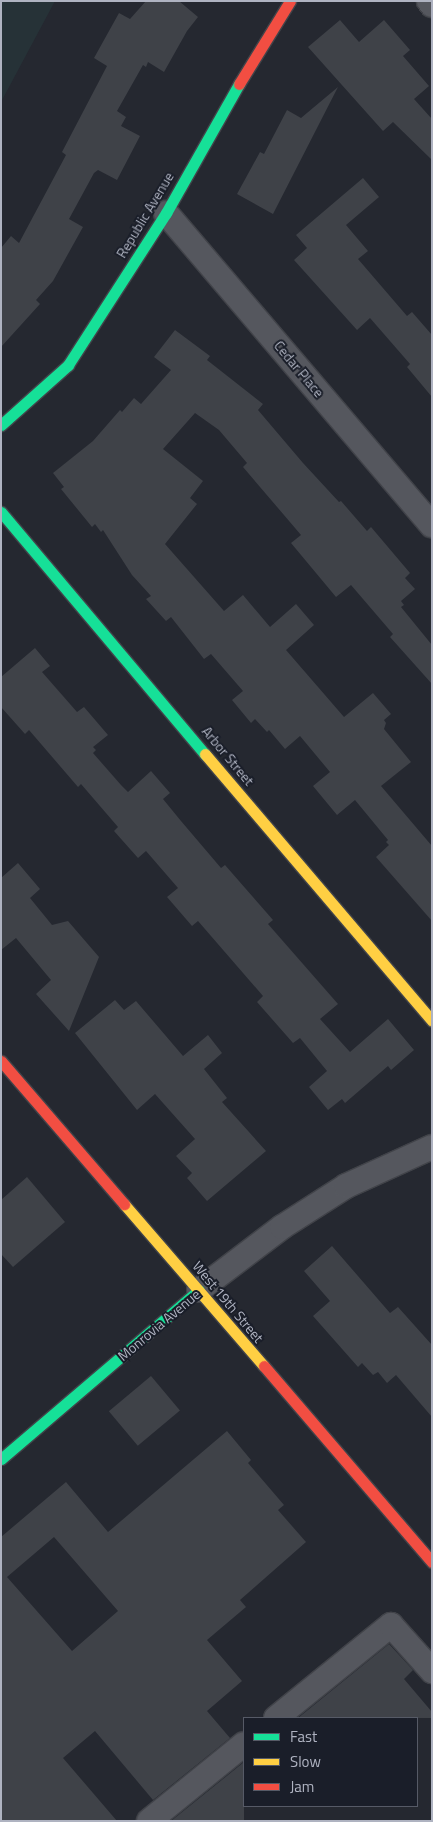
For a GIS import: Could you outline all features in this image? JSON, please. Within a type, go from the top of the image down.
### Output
[{"type":"street","name":"Republic Avenue","points":[[1,425],[68,365],[166,213],[232,94],[290,1]]},
{"type":"street","points":[[428,1],[432,5]]},
{"type":"street","name":"Cedar Place","points":[[166,213],[432,525]]},
{"type":"street","name":"Arbor Street","points":[[1,512],[432,1020]]},
{"type":"street","name":"West 19th Street","points":[[1,1062],[432,1562]]},
{"type":"street","name":"Monrovia Avenue","points":[[1,1459],[199,1290],[282,1227],[346,1186],[432,1147]]},
{"type":"street","points":[[277,1717],[391,1625],[432,1672]]},
{"type":"street","points":[[150,1821],[243,1745]]},
{"type":"shaded area","points":[[1,1],[55,1],[1,102]]},
{"type":"building","points":[[146,1],[179,1],[198,17],[187,31],[164,72],[148,62],[146,67],[143,65],[117,111],[126,117],[121,126],[140,136],[117,180],[98,170],[94,173],[69,219],[83,227],[53,281],[36,300],[40,304],[1,347],[1,248],[11,236],[19,243],[66,155],[62,152],[107,66],[94,58],[119,13],[130,19]]},
{"type":"building","points":[[340,20],[359,42],[384,20],[410,50],[403,56],[429,86],[414,99],[432,119],[432,160],[393,122],[383,131],[308,47]]},
{"type":"building","points":[[338,87],[273,214],[237,194],[260,152],[264,154],[287,110],[301,118]]},
{"type":"building","points":[[363,178],[379,197],[346,225],[368,251],[358,259],[407,316],[412,312],[432,335],[432,397],[407,367],[410,364],[370,318],[357,330],[294,260],[307,248],[296,235]]},
{"type":"building","points":[[175,330],[210,356],[207,360],[263,404],[258,410],[303,463],[339,502],[341,501],[367,531],[371,527],[410,573],[405,578],[415,589],[401,601],[404,605],[401,607],[432,645],[432,684],[390,637],[393,634],[351,585],[336,597],[291,543],[301,535],[243,467],[247,463],[219,430],[195,413],[163,449],[203,481],[190,498],[197,504],[165,544],[224,611],[243,595],[270,627],[296,604],[314,625],[286,650],[344,717],[373,693],[391,714],[384,720],[386,723],[384,729],[411,762],[381,786],[432,846],[432,921],[376,857],[389,845],[386,842],[388,840],[355,800],[337,815],[313,786],[330,772],[300,736],[285,749],[269,730],[267,732],[255,719],[251,723],[232,700],[243,691],[211,654],[204,659],[171,617],[166,621],[146,599],[151,596],[132,575],[103,530],[101,532],[95,524],[92,527],[61,489],[64,487],[53,473],[93,441],[120,410],[122,412],[134,398],[141,404],[171,370],[154,357]]},
{"type":"building","points":[[35,648],[50,666],[42,672],[77,712],[84,707],[108,735],[93,747],[96,750],[93,753],[121,785],[128,792],[151,771],[170,793],[163,799],[181,821],[221,868],[225,865],[273,920],[268,924],[338,1004],[320,1019],[350,1052],[388,1019],[414,1050],[391,1070],[388,1066],[345,1103],[342,1099],[328,1110],[309,1087],[327,1071],[300,1038],[293,1043],[257,1002],[263,996],[198,921],[192,926],[167,897],[178,888],[146,851],[138,858],[114,831],[118,827],[81,784],[78,787],[29,730],[25,734],[1,707],[1,677]]},
{"type":"building","points":[[18,863],[40,889],[30,898],[52,925],[68,921],[99,957],[69,1031],[36,994],[51,980],[16,938],[1,950],[1,878]]},
{"type":"building","points":[[115,1000],[124,1010],[136,1001],[183,1056],[208,1035],[222,1053],[204,1069],[227,1098],[222,1102],[266,1151],[207,1201],[187,1178],[192,1173],[176,1156],[195,1139],[155,1094],[137,1110],[75,1033]]},
{"type":"building","points":[[27,1177],[65,1222],[13,1267],[1,1254],[1,1200]]},
{"type":"building","points":[[332,1246],[390,1313],[398,1307],[432,1345],[432,1417],[396,1375],[387,1383],[378,1372],[373,1375],[362,1363],[358,1367],[313,1316],[330,1301],[304,1271]]},
{"type":"building","points":[[151,1376],[180,1410],[138,1446],[109,1411]]},
{"type":"building","points":[[227,1431],[251,1460],[248,1463],[284,1505],[278,1510],[306,1542],[240,1600],[246,1607],[207,1640],[242,1681],[207,1711],[230,1738],[153,1800],[95,1731],[63,1758],[117,1821],[1,1821],[1,1537],[66,1482],[108,1532]],"holes":[[[54,1537],[118,1611],[72,1651],[7,1577]]]},
{"type":"building","points":[[389,1644],[413,1670],[404,1679],[432,1712],[432,1718],[299,1717]]},
{"type":"building","points":[[243,1763],[244,1821],[171,1821]]},
{"type":"traffic: fast","points":[[1,425],[68,365],[166,213],[239,84]]},
{"type":"traffic: fast","points":[[1,512],[205,754]]},
{"type":"traffic: fast","points":[[1,1459],[199,1290]]},
{"type":"traffic: slow","points":[[205,754],[432,1021]]},
{"type":"traffic: slow","points":[[124,1204],[264,1366]]},
{"type":"traffic: jam","points":[[239,84],[290,1]]},
{"type":"traffic: jam","points":[[1,1061],[124,1204]]},
{"type":"traffic: jam","points":[[264,1366],[432,1562]]}]
